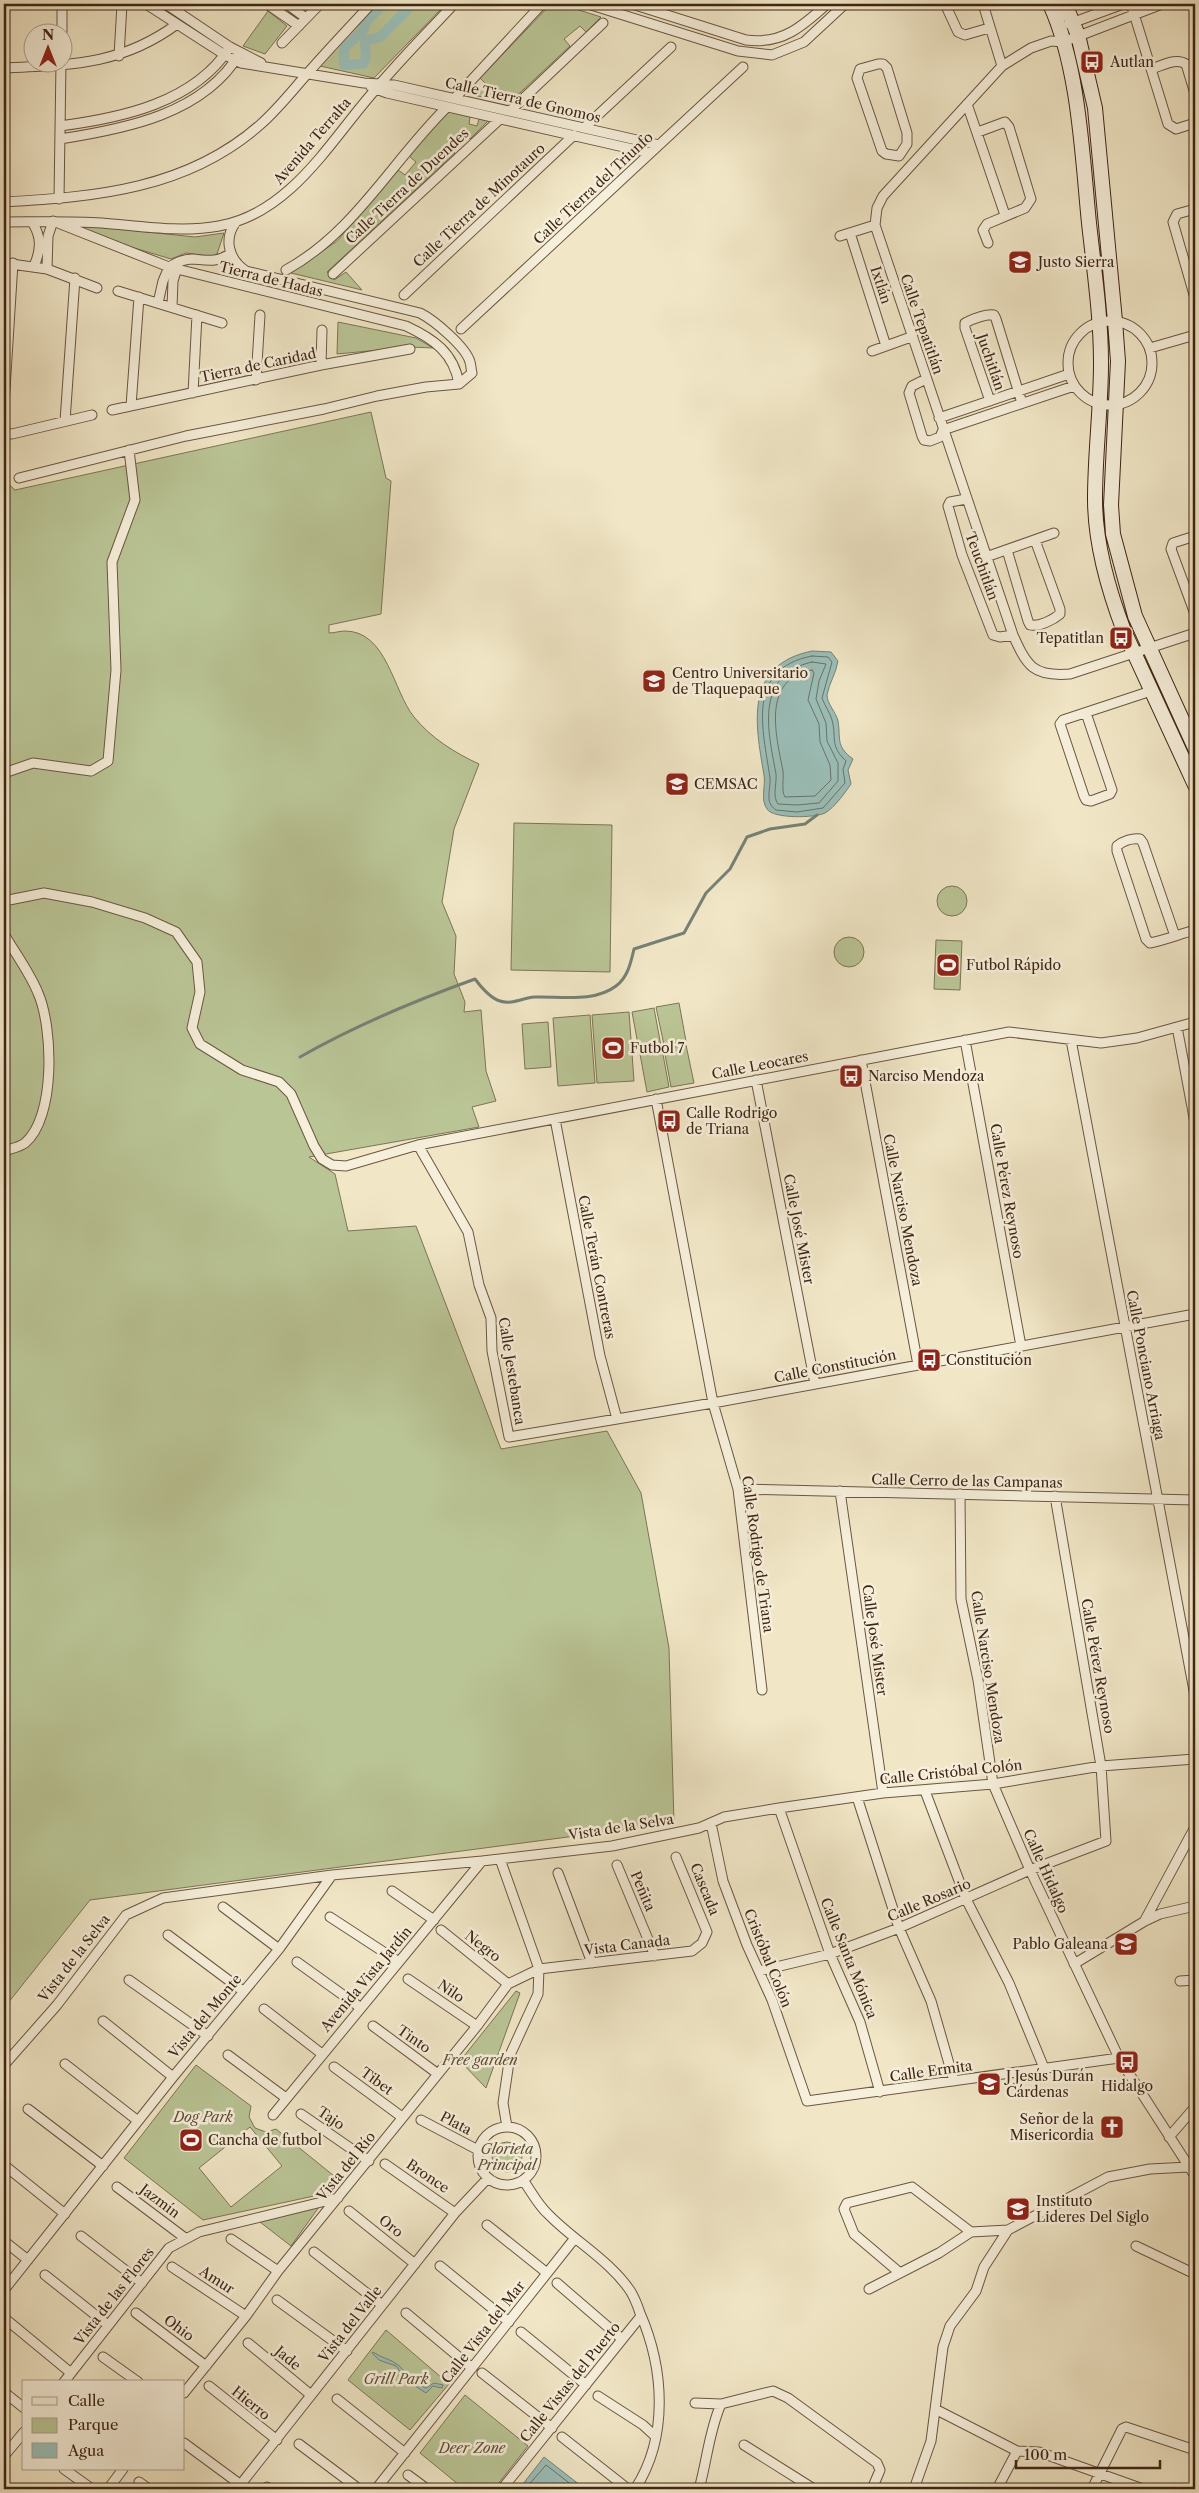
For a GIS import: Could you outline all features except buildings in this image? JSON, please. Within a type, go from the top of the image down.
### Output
[{"type":"street","points":[[62,4],[62,22]]},
{"type":"street","points":[[146,4],[249,65],[266,66],[378,86]]},
{"type":"street","points":[[166,4],[228,51]]},
{"type":"street","points":[[267,4],[299,26]]},
{"type":"street","points":[[287,4],[306,18]]},
{"type":"street","points":[[282,43],[320,4]]},
{"type":"street","points":[[4,202],[100,195],[136,188],[175,175],[212,158],[260,125],[371,4]]},
{"type":"street","name":"Avenida Terralta","points":[[4,222],[53,222],[185,229],[220,226],[236,222],[270,206],[289,191],[378,86],[454,4]]},
{"type":"street","points":[[455,98],[542,4]]},
{"type":"street","points":[[588,4],[738,51],[772,55],[804,42],[845,4]]},
{"type":"street","points":[[632,4],[746,40],[763,41],[791,34],[827,4]]},
{"type":"street","points":[[945,4],[958,32],[965,35],[989,28]]},
{"type":"street","points":[[983,4],[1002,66]]},
{"type":"street","points":[[1050,4],[1065,33],[1095,108],[1118,361],[1112,505],[1113,534],[1126,590],[1195,748]]},
{"type":"street","points":[[1065,4],[1065,33],[1078,113],[1099,322],[1101,362],[1095,499],[1097,527],[1114,606],[1134,654],[1195,785]]},
{"type":"street","points":[[840,236],[875,225],[877,208],[883,196],[1002,66],[1031,48],[1123,4]]},
{"type":"street","points":[[1131,4],[1170,128],[1176,129],[1195,123]]},
{"type":"street","points":[[1065,33],[1134,14],[1143,7],[1162,4]]},
{"type":"street","points":[[119,56],[122,5]]},
{"type":"street","points":[[510,111],[603,23]]},
{"type":"street","points":[[72,63],[93,62],[119,56],[154,40],[177,24]]},
{"type":"street","points":[[584,128],[671,47]]},
{"type":"street","points":[[60,126],[126,114],[157,104],[202,78],[228,51]]},
{"type":"street","points":[[60,139],[128,127],[166,113],[195,98],[215,84],[238,57]]},
{"type":"street","points":[[1151,69],[1178,60],[1183,62],[1186,64],[1195,94]]},
{"type":"street","points":[[898,156],[908,139],[886,68],[883,64],[878,64],[860,69],[857,78],[879,146],[886,154],[898,156],[908,169]]},
{"type":"street","points":[[4,68],[22,67]]},
{"type":"street","name":"Calle Tierra del Triunfo","points":[[461,328],[743,67]]},
{"type":"street","points":[[59,199],[61,72]]},
{"type":"street","name":"Calle Tierra de Gnomos","points":[[378,86],[455,98],[659,145]]},
{"type":"street","name":"Calle Tierra de Gnomos","points":[[378,86],[447,107],[650,152]]},
{"type":"street","points":[[968,104],[998,201],[1005,215]]},
{"type":"street","points":[[286,270],[311,256],[339,232],[425,129],[447,107]]},
{"type":"street","name":"Calle Tierra de Duendes","points":[[333,274],[500,119]]},
{"type":"street","points":[[978,132],[1005,122],[1009,127],[1031,199],[1025,208],[1005,215],[984,227],[988,243]]},
{"type":"street","name":"Calle Tierra de Minotauro","points":[[404,295],[574,135]]},
{"type":"street","points":[[1195,209],[1176,214],[1174,219],[1191,270],[1195,298]]},
{"type":"street","points":[[32,222],[40,240],[39,252],[34,266]]},
{"type":"street","points":[[47,269],[48,236],[53,222]]},
{"type":"street","name":"Tierra de Hadas","points":[[53,222],[175,266],[406,326],[424,334],[444,351],[455,366],[459,384],[472,374],[470,360],[432,319],[420,313],[256,274],[239,266],[230,254],[230,234],[236,222]]},
{"type":"street","name":"Calle Tepatitlán","points":[[875,225],[966,499],[1013,635],[1023,658],[1040,673],[1054,675],[1070,674],[1134,654]]},
{"type":"street","name":"Ixtlán","points":[[850,233],[886,346]]},
{"type":"street","points":[[158,303],[163,281],[175,266],[191,259],[209,262],[230,254]]},
{"type":"street","points":[[4,405],[8,263],[47,269],[75,278],[97,288]]},
{"type":"street","points":[[172,307],[175,266]]},
{"type":"street","points":[[65,421],[75,278]]},
{"type":"street","points":[[118,291],[222,323]]},
{"type":"street","points":[[131,406],[139,297]]},
{"type":"street","points":[[256,380],[260,314]]},
{"type":"street","name":"Juchitlán","points":[[990,401],[965,328],[965,323],[969,321],[994,314],[1018,392]]},
{"type":"street","points":[[193,393],[197,315]]},
{"type":"street","points":[[1115,321],[1130,326],[1142,335],[1150,348],[1152,363],[1150,377],[1142,390],[1131,400],[1116,405],[1099,404],[1085,397],[1074,386],[1069,374],[1067,361],[1073,342],[1087,327],[1099,322],[1115,321]]},
{"type":"street","points":[[321,365],[322,330]]},
{"type":"street","points":[[1150,348],[1195,335]]},
{"type":"street","points":[[872,351],[911,337]]},
{"type":"street","name":"Tierra de Caridad","points":[[112,410],[321,365],[410,349]]},
{"type":"street","points":[[939,418],[1069,374]]},
{"type":"street","points":[[926,379],[910,389],[922,436],[924,440],[930,441],[940,438],[943,430],[1074,386]]},
{"type":"street","points":[[19,478],[186,436],[324,409],[377,396],[426,387],[459,384]]},
{"type":"street","points":[[1018,392],[1022,403]]},
{"type":"street","points":[[4,432],[12,434],[92,414]]},
{"type":"street","points":[[4,774],[33,764],[91,771],[108,761],[116,670],[112,562],[135,500],[130,450]]},
{"type":"street","name":"Teuchitlán","points":[[966,499],[950,502],[948,506],[962,555],[993,635],[1000,637],[1013,635]]},
{"type":"street","name":"Teuchitlán","points":[[986,557],[1054,533]]},
{"type":"street","points":[[1195,536],[1173,543],[1171,546],[1195,614]]},
{"type":"street","name":"Teuchitlán","points":[[1007,550],[1028,621],[1030,625],[1035,626],[1060,614],[1060,608],[1035,540]]},
{"type":"street","points":[[1134,654],[1195,633]]},
{"type":"street","points":[[1086,713],[1112,790],[1110,794],[1091,801],[1086,800],[1084,796],[1060,724],[1063,720],[1151,691]]},
{"type":"street","points":[[1175,936],[1143,843],[1140,838],[1121,842],[1117,846],[1146,938],[1150,943],[1175,936],[1195,930]]},
{"type":"street","name":"Calle Leocares","points":[[4,901],[44,893],[92,902],[145,918],[176,932],[197,962],[200,992],[192,1028],[200,1044],[242,1070],[280,1082],[292,1094],[314,1146],[322,1159],[332,1165],[346,1166],[418,1145],[1009,1032],[1070,1040],[1119,1041],[1195,1022]]},
{"type":"street","points":[[4,934],[38,994],[49,1034],[49,1043],[48,1087],[39,1124],[25,1143],[4,1151]]},
{"type":"street","points":[[1177,1027],[1195,1123]]},
{"type":"street","name":"Calle Pérez Reynoso","points":[[965,1040],[1021,1346]]},
{"type":"street","name":"Calle Ponciano Arriaga","points":[[1070,1040],[1195,1696]]},
{"type":"street","name":"Calle Narciso Mendoza","points":[[861,1060],[918,1365]]},
{"type":"street","name":"Calle José Mister","points":[[756,1080],[815,1384]]},
{"type":"street","name":"Calle Rodrigo de Triana","points":[[656,1099],[713,1403],[738,1489],[762,1690]]},
{"type":"street","name":"Calle Terán Contreras","points":[[555,1118],[600,1356],[618,1419]]},
{"type":"street","name":"Calle Jestebanca","points":[[418,1145],[468,1232],[479,1285],[491,1318],[492,1351],[509,1437]]},
{"type":"street","name":"Calle Constitución","points":[[509,1437],[713,1403],[1195,1314]]},
{"type":"street","name":"Calle Cerro de las Campanas","points":[[738,1489],[1195,1500]]},
{"type":"street","name":"Calle José Mister","points":[[840,1491],[883,1793]]},
{"type":"street","name":"Calle Narciso Mendoza","points":[[960,1494],[961,1599],[978,1680],[993,1784]]},
{"type":"street","name":"Calle Pérez Reynoso","points":[[1055,1496],[1101,1766],[1106,1842]]},
{"type":"street","name":"Calle Cristóbal Colón","points":[[712,1823],[724,1817],[883,1793],[993,1784],[1101,1766],[1195,1759]]},
{"type":"street","name":"Calle Hidalgo","points":[[993,1784],[1030,1870],[1119,2058],[1195,2176]]},
{"type":"street","points":[[925,1791],[966,1899],[1009,1982],[1044,2068]]},
{"type":"street","points":[[856,1797],[899,1928],[931,2000],[954,2081]]},
{"type":"street","name":"Calle Santa Mónica","points":[[778,1808],[830,1954],[860,2022],[880,2092]]},
{"type":"street","name":"Vista de la Selva","points":[[482,1861],[612,1846],[699,1828],[712,1823]]},
{"type":"street","name":"Cristóbal Colón","points":[[712,1823],[717,1859],[723,1881],[808,2101]]},
{"type":"street","points":[[1145,1921],[1194,1832]]},
{"type":"street","name":"Calle Rosario","points":[[759,1971],[830,1954],[899,1928],[1030,1870],[1106,1842]]},
{"type":"street","name":"Cascada","points":[[676,1857],[707,1932]]},
{"type":"street","points":[[500,1859],[539,1969],[538,1994],[510,2054],[503,2104],[507,2127]]},
{"type":"street","points":[[332,1875],[482,1861]]},
{"type":"street","name":"Avenida Vista Jardín","points":[[272,2115],[482,1861]]},
{"type":"street","name":"Peñita","points":[[617,1864],[655,1956]]},
{"type":"street","points":[[558,1873],[592,1963]]},
{"type":"street","name":"Vista de la Selva","points":[[4,2064],[57,2005],[126,1915],[163,1898],[332,1875]]},
{"type":"street","name":"Vista del Monte","points":[[4,2290],[173,2076],[279,1949],[332,1875]]},
{"type":"street","points":[[392,1891],[434,1920]]},
{"type":"street","points":[[1074,1964],[1145,1921],[1160,1914],[1195,1906]]},
{"type":"street","points":[[223,1907],[279,1949]]},
{"type":"street","points":[[330,1917],[399,1962]]},
{"type":"street","name":"Negro","points":[[441,1930],[508,1984]]},
{"type":"street","name":"Vista Canada","points":[[539,1969],[692,1951],[702,1943],[707,1932]]},
{"type":"street","points":[[168,1935],[244,1991]]},
{"type":"street","points":[[297,1962],[361,2008]]},
{"type":"street","name":"Vista del Río","points":[[185,2391],[246,2316],[278,2271],[477,2026],[508,1984],[539,1969]]},
{"type":"street","name":"Nilo","points":[[408,1979],[477,2026]]},
{"type":"street","points":[[129,1980],[208,2036]]},
{"type":"street","points":[[1180,1981],[1195,1980]]},
{"type":"street","points":[[264,2009],[322,2054]]},
{"type":"street","points":[[103,2021],[173,2076]]},
{"type":"street","name":"Tinto","points":[[373,2026],[438,2074]]},
{"type":"street","points":[[228,2055],[286,2098]]},
{"type":"street","name":"Calle Ermita","points":[[808,2101],[1119,2058]]},
{"type":"street","points":[[66,2064],[138,2121]]},
{"type":"street","name":"Tibet","points":[[334,2067],[402,2117]]},
{"type":"street","points":[[1170,2137],[1195,2107]]},
{"type":"street","points":[[28,2109],[103,2166]]},
{"type":"street","name":"Tajo","points":[[302,2114],[369,2161]]},
{"type":"street","name":"Plata","points":[[421,2120],[478,2150]]},
{"type":"street","points":[[507,2127],[524,2132],[535,2147],[534,2166],[523,2180],[505,2185],[488,2178],[481,2170],[478,2150],[488,2134],[507,2127]]},
{"type":"street","name":"Bronce","points":[[385,2164],[455,2212]]},
{"type":"street","points":[[4,2165],[65,2214]]},
{"type":"street","points":[[869,2289],[940,2253],[971,2232],[1008,2230],[1108,2177],[1150,2169],[1189,2167]]},
{"type":"street","name":"Vista del Valle","points":[[239,2487],[455,2212],[488,2178]]},
{"type":"street","points":[[523,2180],[547,2213],[603,2262],[631,2292],[642,2316],[656,2360],[660,2402],[656,2437],[645,2471],[635,2489]]},
{"type":"street","name":"Jazmín","points":[[118,2187],[185,2238]]},
{"type":"street","points":[[900,2273],[854,2234],[844,2209],[847,2204],[912,2187],[971,2232]]},
{"type":"street","name":"Vista de las Flores","points":[[66,2380],[169,2248],[199,2232],[338,2198]]},
{"type":"street","name":"Oro","points":[[349,2211],[415,2264]]},
{"type":"street","points":[[487,2226],[547,2273]]},
{"type":"street","points":[[914,2489],[931,2441],[943,2348],[950,2326],[976,2291],[984,2266],[1008,2230]]},
{"type":"street","points":[[81,2236],[142,2283]]},
{"type":"street","name":"Calle Vista del Mar","points":[[376,2489],[575,2238]]},
{"type":"street","points":[[231,2240],[278,2271]]},
{"type":"street","points":[[4,2241],[28,2260]]},
{"type":"street","points":[[1136,2246],[1195,2274]]},
{"type":"street","points":[[314,2252],[382,2305]]},
{"type":"street","points":[[440,2266],[509,2322]]},
{"type":"street","name":"Amur","points":[[172,2267],[246,2316]]},
{"type":"street","points":[[45,2275],[108,2324]]},
{"type":"street","points":[[558,2283],[622,2339]]},
{"type":"street","points":[[277,2300],[347,2351]]},
{"type":"street","name":"Ohio","points":[[136,2313],[206,2366]]},
{"type":"street","points":[[406,2313],[472,2368]]},
{"type":"street","name":"Calle Vistas del Puerto","points":[[502,2489],[642,2316]]},
{"type":"street","points":[[8,2321],[71,2373]]},
{"type":"street","points":[[522,2332],[586,2385]]},
{"type":"street","name":"Jade","points":[[248,2343],[311,2395]]},
{"type":"street","points":[[103,2357],[135,2380]]},
{"type":"street","points":[[482,2373],[552,2428]]},
{"type":"street","name":"Hierro","points":[[209,2386],[277,2440]]},
{"type":"street","points":[[695,2402],[721,2404],[773,2391],[788,2398],[877,2463],[880,2470],[872,2489]]},
{"type":"street","points":[[4,2392],[22,2406]]},
{"type":"street","points":[[598,2396],[643,2425],[656,2437]]},
{"type":"street","points":[[337,2399],[405,2453]]},
{"type":"street","points":[[699,2489],[707,2461],[712,2423],[721,2404]]},
{"type":"street","points":[[935,2409],[1017,2452],[1039,2452],[1143,2489]]},
{"type":"street","points":[[1092,2489],[1098,2474],[1126,2427],[1195,2450]]},
{"type":"street","points":[[4,2456],[22,2434]]},
{"type":"street","points":[[562,2437],[628,2489]]},
{"type":"street","points":[[185,2444],[239,2487]]},
{"type":"street","points":[[299,2444],[359,2489]]},
{"type":"street","points":[[744,2445],[814,2489]]},
{"type":"street","points":[[997,2489],[1017,2452]]},
{"type":"street","points":[[65,2470],[92,2489]]},
{"type":"street","points":[[108,2489],[122,2470]]},
{"type":"street","points":[[408,2475],[427,2489]]},
{"type":"street","points":[[139,2482],[149,2489]]},
{"type":"green space","points":[[378,4],[446,4],[374,78],[320,66]]},
{"type":"green space","points":[[551,4],[560,4],[601,17],[586,32],[580,26],[564,39],[570,46],[509,103],[465,93],[469,89],[475,94],[486,84],[480,78]]},
{"type":"green space","points":[[268,11],[287,26],[265,54],[243,46]]},
{"type":"green space","points":[[447,111],[470,117],[469,124],[477,126],[479,119],[488,121],[470,139],[464,133],[449,147],[455,153],[327,272],[334,280],[346,272],[362,290],[291,273],[337,241],[398,170],[405,175],[416,162],[409,156]]},
{"type":"green space","points":[[71,224],[195,237],[224,233],[216,257],[186,253],[171,259],[71,229]]},
{"type":"green space","points":[[338,322],[416,338],[433,348],[411,347],[337,354]]},
{"type":"green space","points":[[371,412],[386,478],[391,481],[381,614],[329,625],[329,633],[345,631],[359,634],[371,641],[380,651],[407,706],[421,725],[444,744],[479,764],[454,829],[442,902],[456,936],[454,974],[465,1002],[464,1012],[481,1010],[486,1071],[496,1101],[472,1107],[479,1127],[309,1157],[335,1174],[348,1231],[416,1226],[501,1449],[607,1431],[641,1493],[669,1648],[674,1823],[90,1900],[4,2008],[4,480],[15,490]]},
{"type":"green space","points":[[514,823],[612,825],[610,972],[511,970]]},
{"type":"green space","points":[[952,886],[963,890],[967,901],[963,912],[952,916],[941,912],[937,901],[941,890]]},
{"type":"green space","points":[[849,937],[860,941],[864,952],[860,963],[849,967],[838,963],[834,952],[838,941]]},
{"type":"green space","name":"Futbol Rápido","points":[[936,940],[962,941],[960,990],[934,989]]},
{"type":"green space","points":[[679,1003],[686,1041],[664,1045],[656,1007]]},
{"type":"green space","points":[[654,1008],[661,1046],[639,1050],[632,1012]]},
{"type":"green space","name":"Futbol 7","points":[[629,1012],[634,1081],[597,1083],[592,1015]]},
{"type":"green space","name":"Futbol 7","points":[[590,1015],[595,1083],[558,1086],[553,1018]]},
{"type":"green space","points":[[548,1022],[551,1067],[525,1069],[522,1024]]},
{"type":"green space","points":[[686,1045],[694,1083],[671,1087],[664,1049]]},
{"type":"green space","points":[[662,1049],[669,1087],[647,1092],[640,1054]]},
{"type":"green space","name":"Free garden","points":[[516,1991],[520,1993],[486,2088],[460,2061]]},
{"type":"green space","name":"Dog Park","points":[[196,2065],[251,2106],[249,2117],[255,2128],[266,2132],[276,2129],[339,2180],[328,2193],[203,2220],[124,2158]],"holes":[[[250,2127],[282,2166],[231,2207],[199,2168]]]},
{"type":"green space","name":"Glorieta Principal","points":[[507,2142],[518,2146],[522,2157],[518,2168],[507,2172],[496,2168],[492,2157],[496,2146]]},
{"type":"green space","points":[[319,2207],[291,2246],[260,2222]]},
{"type":"green space","name":"Grill Park","points":[[386,2330],[449,2384],[410,2430],[348,2380]]},
{"type":"green space","name":"Deer Zone","points":[[465,2395],[528,2446],[494,2489],[464,2489],[420,2453]]},
{"type":"water","points":[[812,651],[831,652],[838,661],[827,695],[828,702],[838,721],[841,746],[853,759],[848,770],[851,784],[836,804],[825,813],[804,817],[777,815],[767,809],[764,801],[764,779],[757,717],[759,699],[765,683],[775,669],[790,658]]},
{"type":"water","points":[[373,2352],[395,2363],[413,2381],[421,2386],[426,2388],[434,2383],[443,2385],[442,2388],[433,2386],[426,2393],[406,2380],[396,2366],[379,2360]]},
{"type":"water","points":[[544,2457],[585,2489],[519,2489]]},
{"type":"waterway","points":[[384,4],[367,20],[363,31],[344,48],[344,65],[363,64],[366,57],[365,41],[380,37],[413,4]]},
{"type":"waterway","points":[[300,1057],[342,1034],[386,1014],[475,979],[489,995],[496,1000],[504,1002],[534,997],[587,997],[607,991],[616,986],[623,978],[632,959],[634,949],[684,933],[706,893],[730,869],[747,837],[770,829],[805,824],[817,815]]},
{"type":"place","name":"Autlan","points":[[1092,62]]},
{"type":"place","name":"Justo Sierra","points":[[1020,262]]},
{"type":"place","name":"Tepatitlan","points":[[1121,638]]},
{"type":"place","name":"Centro Universitario de Tlaquepaque","points":[[654,681]]},
{"type":"place","name":"CEMSAC","points":[[677,784]]},
{"type":"place","name":"Futbol Rápido","points":[[948,965]]},
{"type":"place","name":"Futbol 7","points":[[613,1048]]},
{"type":"place","name":"Narciso Mendoza","points":[[851,1076]]},
{"type":"place","name":"Calle Rodrigo de Triana","points":[[669,1121]]},
{"type":"place","name":"Constitución","points":[[929,1360]]},
{"type":"place","name":"Pablo Galeana","points":[[1126,1944]]},
{"type":"place","name":"Hidalgo","points":[[1127,2062]]},
{"type":"place","name":"J Jesús Durán Cárdenas","points":[[989,2084]]},
{"type":"place","name":"Señor de la Misericordia","points":[[1112,2127]]},
{"type":"place","name":"Cancha de futbol","points":[[191,2140]]},
{"type":"place","name":"Instituto Lideres Del Siglo","points":[[1018,2209]]}]
